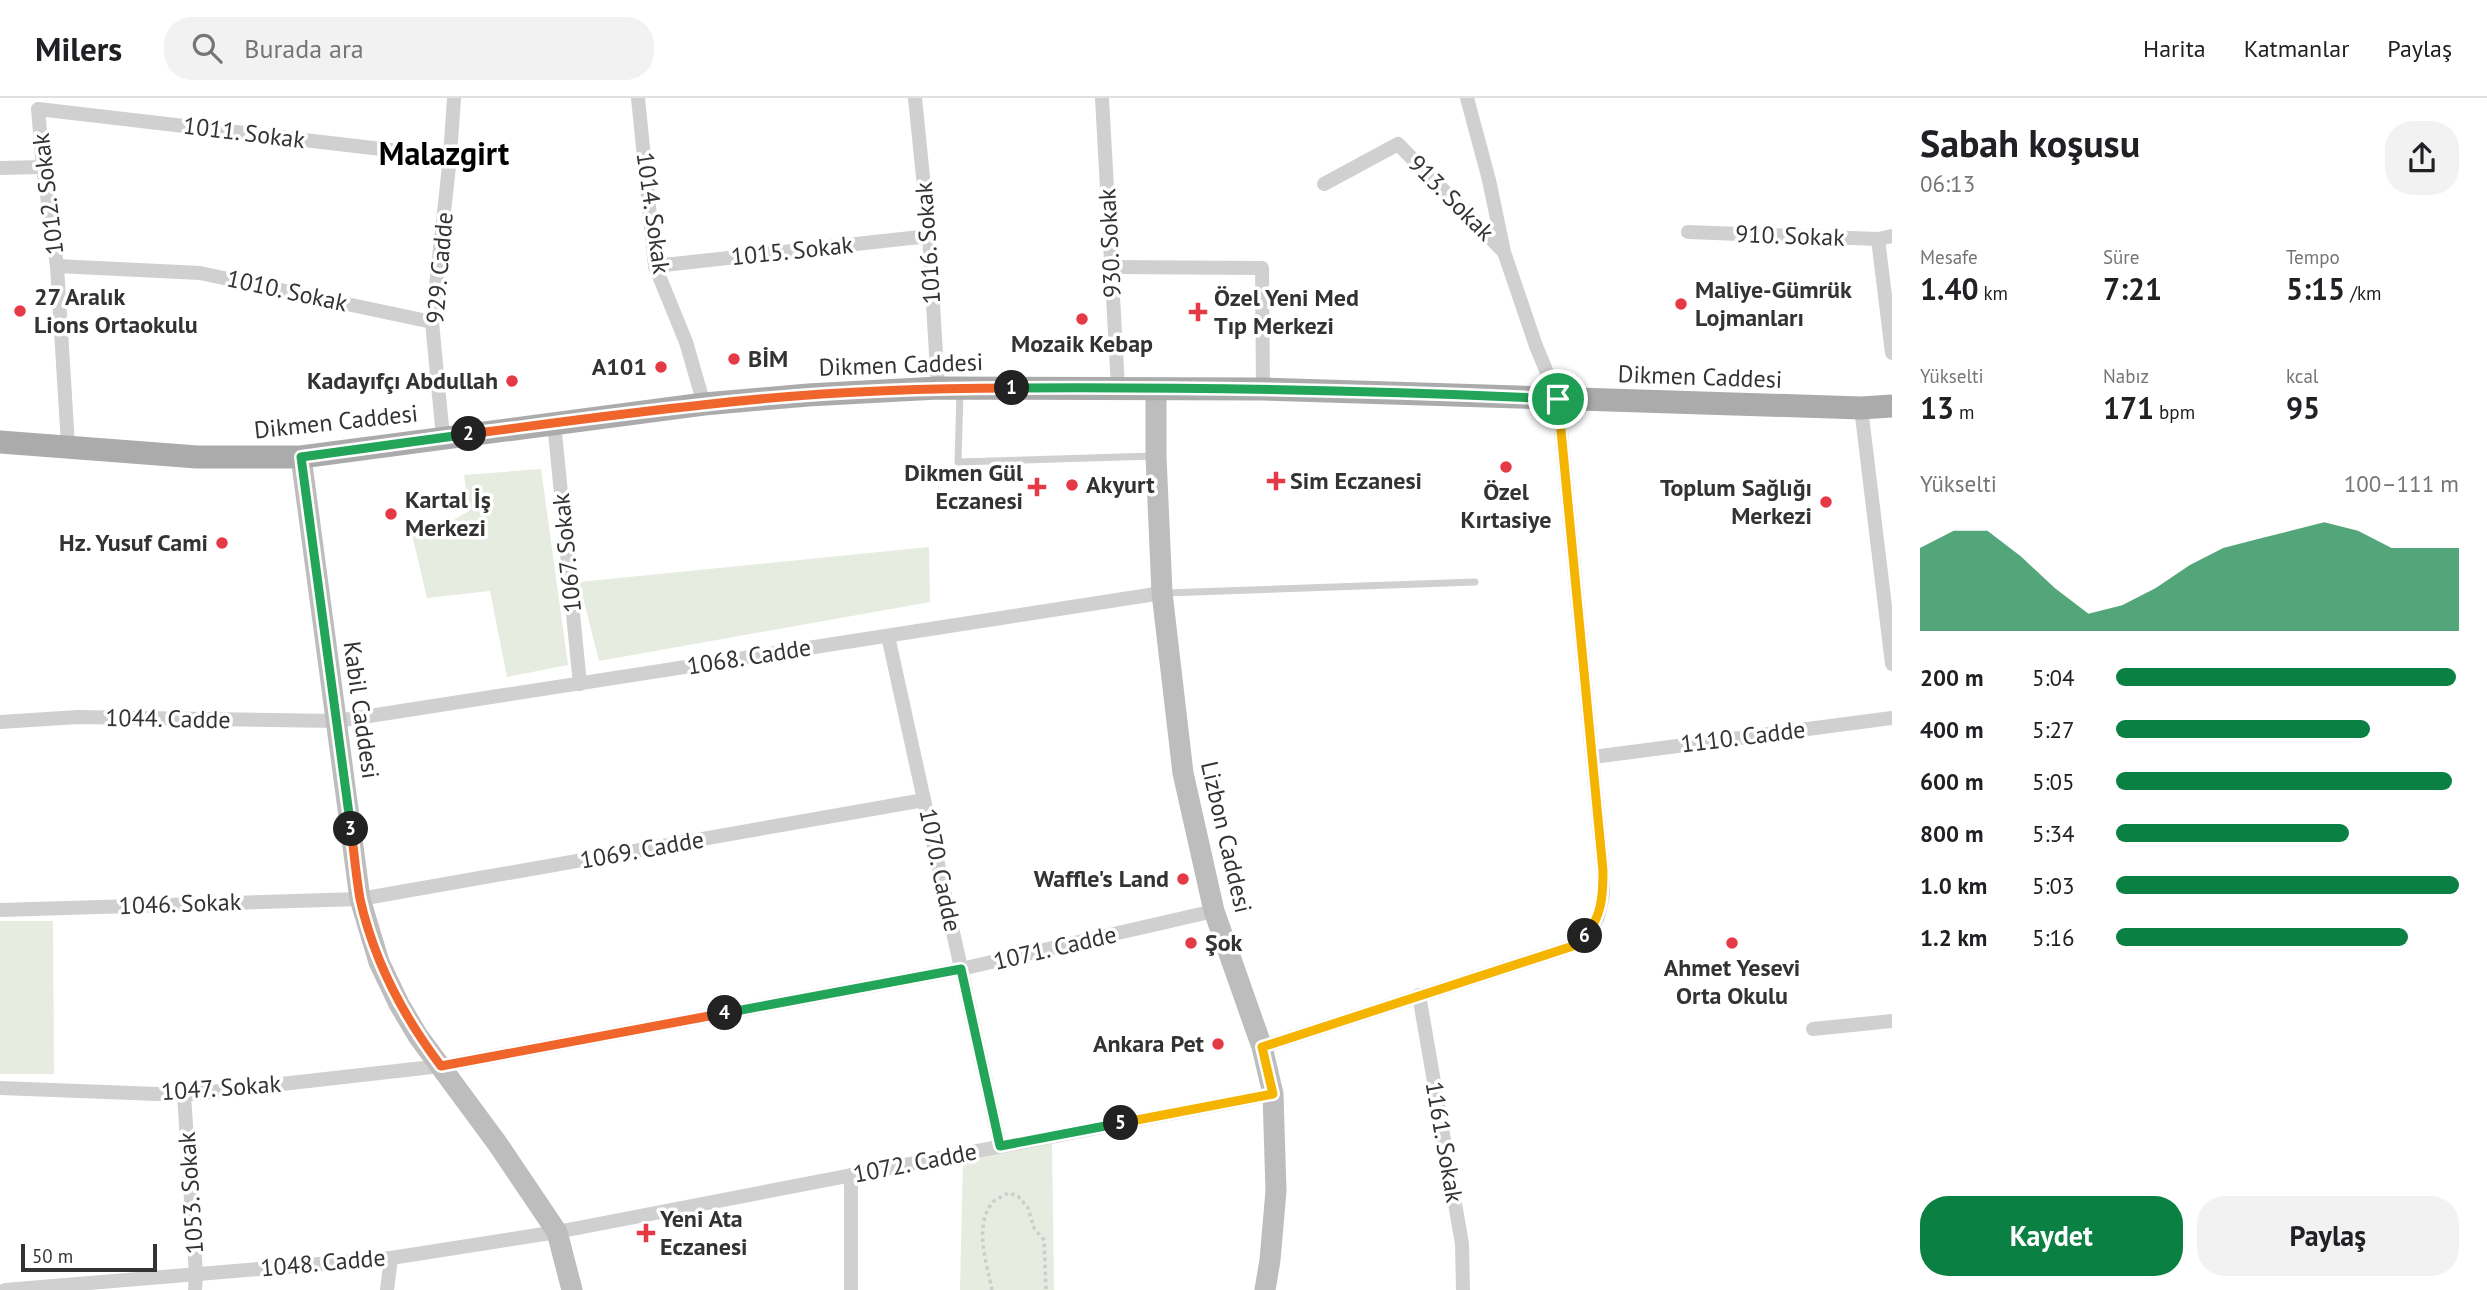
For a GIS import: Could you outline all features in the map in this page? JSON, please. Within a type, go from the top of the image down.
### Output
[{"type":"main road","name":"Lizbon Caddesi","points":[[1156,387],[1162,593],[1183,773],[1214,911],[1262,1047],[1273,1094],[1276,1191],[1265,1290]]},
{"type":"main road","name":"Dikmen Caddesi","points":[[0,442],[68,445],[197,457],[301,457],[704,404],[808,395],[949,388],[1263,388],[1861,408],[1892,405]]},
{"type":"main road","name":"Kabil Caddesi","points":[[301,457],[360,899],[379,962],[399,1004],[418,1035],[557,1232],[572,1290]]},
{"type":"street","name":"929. Cadde","points":[[443,437],[432,322],[454,98]]},
{"type":"street","name":"1014. Sokak","points":[[638,98],[655,266],[686,342],[704,404]]},
{"type":"street","name":"1016. Sokak","points":[[915,98],[929,236],[949,388]]},
{"type":"street","name":"930. Sokak","points":[[1102,98],[1118,387]]},
{"type":"street","points":[[1455,98],[1471,113]]},
{"type":"street","name":"913. Sokak","points":[[1262,1047],[1573,946],[1588,934],[1598,917],[1603,895],[1593,757],[1558,399],[1536,346],[1504,252],[1489,180],[1467,98]]},
{"type":"street","name":"1011. Sokak","points":[[38,110],[450,157]]},
{"type":"street","name":"1012. Sokak","points":[[38,110],[57,266],[68,445]]},
{"type":"street","name":"913. Sokak","points":[[1324,184],[1398,144],[1504,252]]},
{"type":"street","points":[[0,168],[43,167]]},
{"type":"street","name":"910. Sokak","points":[[1688,232],[1885,237]]},
{"type":"street","name":"1015. Sokak","points":[[655,266],[929,236]]},
{"type":"street","points":[[1885,237],[1892,353]]},
{"type":"street","name":"1010. Sokak","points":[[57,266],[200,273],[432,322]]},
{"type":"street","points":[[1111,267],[1262,268],[1263,388]]},
{"type":"street","points":[[1861,408],[1892,664]]},
{"type":"street","name":"1067. Sokak","points":[[554,423],[580,684]]},
{"type":"street","name":"1068. Cadde","points":[[337,721],[1162,593]]},
{"type":"street","name":"1070. Cadde","points":[[888,636],[1000,1146]]},
{"type":"street","name":"1044. Cadde","points":[[0,722],[78,717],[337,721]]},
{"type":"street","name":"1110. Cadde","points":[[1593,757],[1892,718]]},
{"type":"street","name":"1069. Cadde","points":[[360,899],[924,800]]},
{"type":"street","name":"1046. Sokak","points":[[0,910],[360,899]]},
{"type":"street","name":"1071. Cadde","points":[[441,1066],[961,969],[1214,911]]},
{"type":"street","name":"1161. Sokak","points":[[1419,995],[1462,1244],[1463,1290]]},
{"type":"street","points":[[1813,1029],[1892,1021]]},
{"type":"street","name":"1047. Sokak","points":[[0,1088],[184,1095],[441,1066]]},
{"type":"street","name":"1072. Cadde","points":[[557,1232],[1273,1094]]},
{"type":"street","name":"1053. Sokak","points":[[184,1095],[195,1290]]},
{"type":"street","points":[[851,1175],[851,1290]]},
{"type":"street","name":"1048. Cadde","points":[[5,1290],[391,1258],[557,1232]]},
{"type":"street","points":[[387,1290],[391,1258]]},
{"type":"lane","points":[[949,388],[958,462],[1156,456]]},
{"type":"lane","points":[[1162,593],[1475,582]]},
{"type":"path","points":[[992,1290],[982,1242],[985,1217],[993,1202],[1008,1193],[1018,1196],[1028,1208],[1034,1228],[1044,1240],[1046,1290]]},
{"type":"shaded area","points":[[541,469],[568,665],[507,677],[490,591],[427,598],[411,530],[447,524],[469,511],[464,475]]},
{"type":"shaded area","points":[[929,547],[930,602],[599,661],[579,582]]},
{"type":"shaded area","points":[[0,921],[53,921],[54,1074],[0,1074]]},
{"type":"shaded area","points":[[1026,1139],[1052,1144],[1054,1290],[960,1290],[963,1159]]},
{"type":"place","name":"Maliye-Gümrük Lojmanları","points":[[1681,304]]},
{"type":"place","name":"27 Aralık Lions Ortaokulu","points":[[20,311]]},
{"type":"place","name":"Özel Yeni Med Tıp Merkezi","points":[[1198,312]]},
{"type":"place","name":"Mozaik Kebap","points":[[1082,319]]},
{"type":"place","name":"BİM","points":[[734,359]]},
{"type":"place","name":"A101","points":[[661,367]]},
{"type":"place","name":"Kadayıfçı Abdullah","points":[[512,381]]},
{"type":"place","name":"Özel Kırtasiye","points":[[1506,467]]},
{"type":"place","name":"Sim Eczanesi","points":[[1276,481]]},
{"type":"place","name":"Akyurt","points":[[1072,485]]},
{"type":"place","name":"Dikmen Gül Eczanesi","points":[[1037,487]]},
{"type":"place","name":"Toplum Sağlığı Merkezi","points":[[1826,502]]},
{"type":"place","name":"Kartal İş Merkezi","points":[[391,514]]},
{"type":"place","name":"Hz. Yusuf Cami","points":[[222,543]]},
{"type":"place","name":"Waffle's Land","points":[[1183,879]]},
{"type":"place","name":"Şok","points":[[1191,943]]},
{"type":"place","name":"Ahmet Yesevi Orta Okulu","points":[[1732,943]]},
{"type":"place","name":"Ankara Pet","points":[[1218,1044]]},
{"type":"place","name":"Yeni Ata Eczanesi","points":[[646,1233]]},
{"type":"district","name":"Malazgirt","points":[[444,154]]},
{"type":"route","points":[[938,388],[1263,388],[1558,399],[1603,871],[1603,895],[1598,917],[1588,934],[1573,946],[1262,1047],[1273,1094],[1000,1146],[961,969],[441,1066],[399,1004],[379,962],[360,899],[301,457],[704,404],[938,388]]}]
